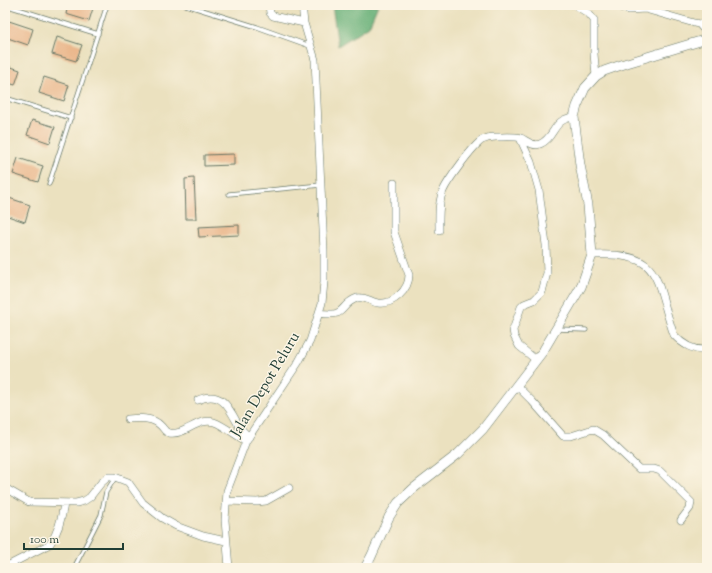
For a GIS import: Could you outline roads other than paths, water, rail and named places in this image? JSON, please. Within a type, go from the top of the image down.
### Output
[{"type":"street","points":[[269,5],[270,13],[273,16],[304,23]]},
{"type":"street","name":"Jalan Depot Peluru","points":[[229,568],[225,520],[227,491],[248,439],[298,363],[310,341],[320,313],[324,282],[324,251],[315,60],[304,23],[302,5]]},
{"type":"street","points":[[575,5],[590,14],[594,20],[594,54],[596,76]]},
{"type":"street","points":[[614,5],[629,10],[645,9],[699,24],[707,33]]},
{"type":"street","points":[[365,568],[389,517],[398,503],[414,488],[466,447],[517,386],[536,360],[581,287],[592,255],[589,213],[574,117],[580,96],[585,88],[596,76],[604,71],[622,64],[707,39]]},
{"type":"street","points":[[440,230],[439,212],[443,191],[478,143],[491,137],[520,138],[535,145],[541,144],[562,120],[574,117]]},
{"type":"street","points":[[520,138],[531,162],[539,190],[548,273],[542,292],[534,300],[524,304],[521,307],[513,330],[519,346],[536,360]]},
{"type":"street","points":[[320,313],[330,315],[336,314],[353,300],[361,298],[377,303],[391,301],[400,295],[408,285],[409,276],[394,232],[394,183]]},
{"type":"street","points":[[592,255],[623,255],[632,257],[646,265],[652,270],[658,280],[674,334],[680,342],[686,345],[699,351],[707,350]]},
{"type":"street","points":[[517,386],[541,410],[563,436],[571,436],[594,429],[603,435],[637,468],[642,470],[656,469],[660,471],[691,502],[690,508],[681,520]]},
{"type":"street","points":[[198,400],[208,396],[214,396],[223,401],[248,439]]},
{"type":"street","points":[[128,419],[144,418],[156,422],[165,432],[172,434],[187,430],[203,422],[214,422],[248,439]]},
{"type":"street","points":[[5,488],[29,502],[76,503],[84,501],[90,497],[108,477],[116,477],[128,482],[143,503],[162,518],[176,526],[203,536],[226,541]]},
{"type":"street","points":[[226,501],[266,501],[289,488]]},
{"type":"street","points":[[5,567],[50,544],[54,539],[61,523],[64,503]]},
{"type":"lane","points":[[5,5],[98,34]]},
{"type":"lane","points":[[50,184],[107,5]]},
{"type":"lane","points":[[186,5],[257,27],[311,46]]},
{"type":"lane","points":[[5,98],[71,118]]},
{"type":"lane","points":[[229,194],[321,185]]},
{"type":"lane","points":[[556,329],[586,330]]},
{"type":"lane","points":[[74,568],[101,515],[106,492],[116,477]]}]
